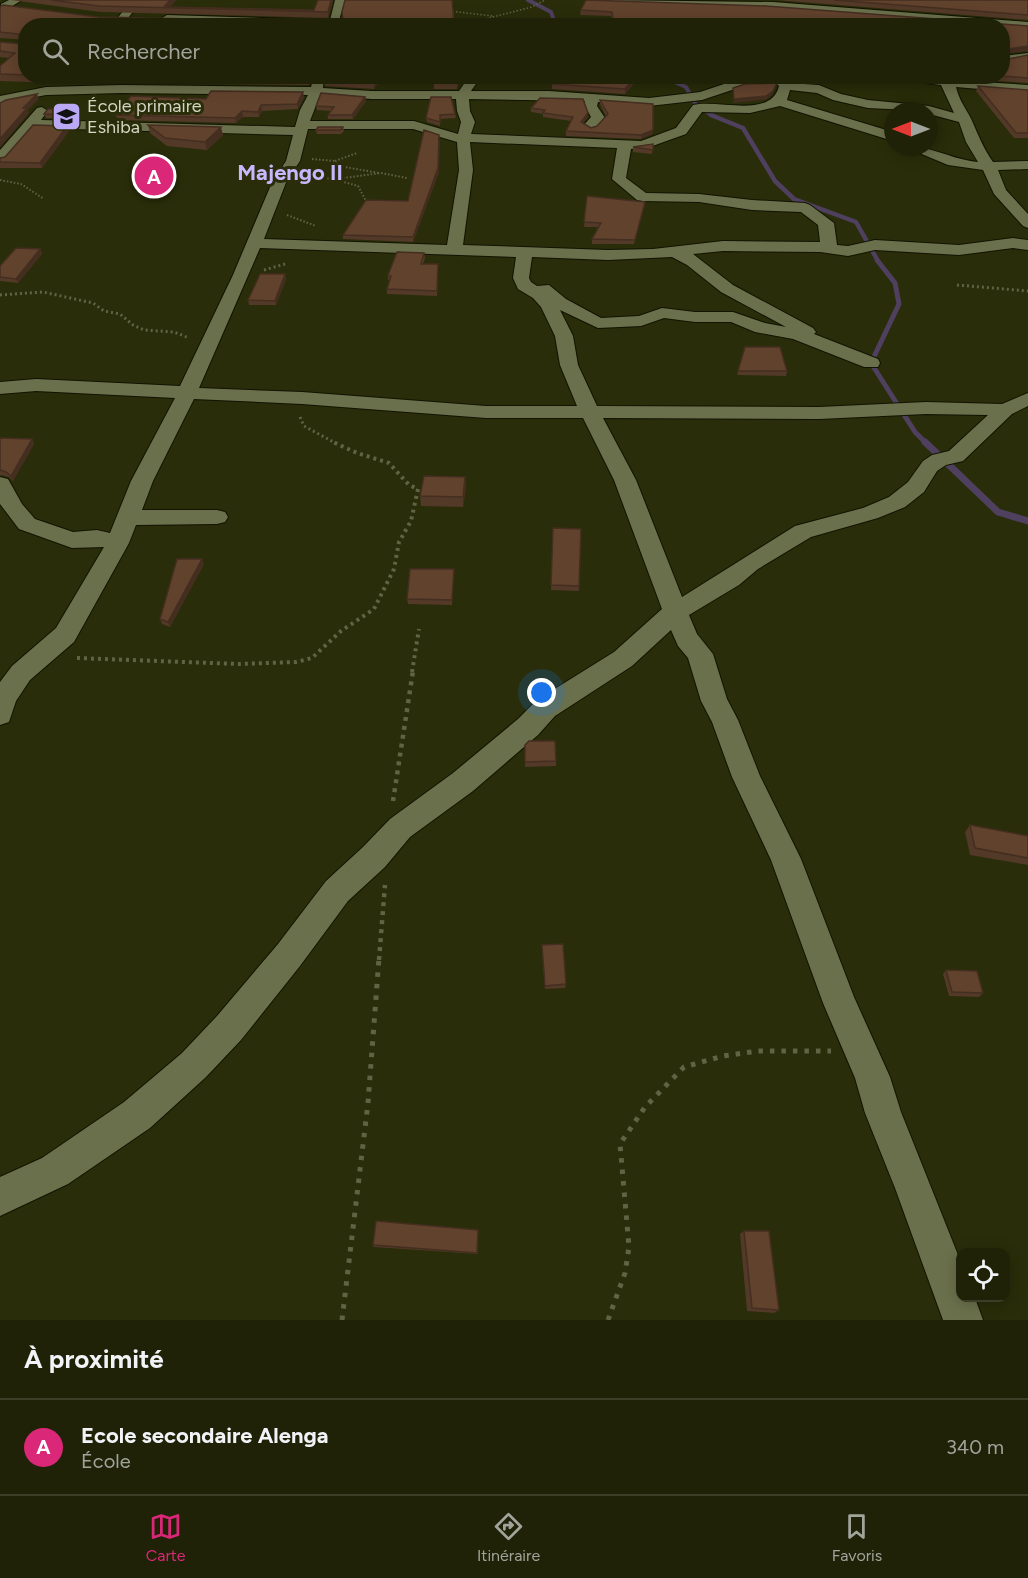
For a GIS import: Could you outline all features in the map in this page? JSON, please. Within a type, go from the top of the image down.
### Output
[{"type":"street","points":[[3,5],[17,0]]},
{"type":"street","points":[[119,18],[137,0]]},
{"type":"street","points":[[335,18],[340,0]]},
{"type":"street","points":[[607,2],[693,1],[942,18]]},
{"type":"street","points":[[3,5],[28,8]]},
{"type":"street","points":[[1010,24],[1028,25]]},
{"type":"street","points":[[1010,59],[1028,56]]},
{"type":"street","points":[[0,158],[65,84]]},
{"type":"street","points":[[170,102],[176,96],[175,84]]},
{"type":"street","points":[[230,84],[238,91]]},
{"type":"street","points":[[0,100],[33,92],[60,90],[238,91],[318,84],[372,94],[549,95],[649,102],[702,96],[736,84]]},
{"type":"street","points":[[0,714],[3,698],[21,673],[65,635],[118,543],[142,481],[186,393],[255,243],[280,180],[289,168],[306,110],[318,84]]},
{"type":"street","points":[[454,251],[466,170],[464,138],[468,122],[461,102],[471,84]]},
{"type":"street","points":[[32,124],[150,128],[414,125],[449,137],[642,145],[681,131],[685,124],[693,118],[698,108],[756,110],[768,108],[778,101],[785,91],[782,84]]},
{"type":"street","points":[[797,84],[868,104],[929,110],[965,120]]},
{"type":"street","points":[[946,84],[950,87],[954,104],[965,120],[974,142],[990,166],[999,190],[1028,223]]},
{"type":"street","points":[[966,84],[1028,89]]},
{"type":"street","points":[[590,126],[598,118],[591,106],[592,98]]},
{"type":"street","points":[[778,101],[810,114],[852,122],[884,134]]},
{"type":"street","points":[[150,128],[159,116]]},
{"type":"street","points":[[625,144],[619,179],[642,197],[699,198],[752,205],[805,208],[826,223],[829,248]]},
{"type":"street","points":[[937,156],[990,166],[1028,165]]},
{"type":"street","points":[[255,243],[454,251],[523,265],[608,255],[675,252],[723,246],[829,248],[848,251],[881,245],[963,250],[1013,243],[1028,245]]},
{"type":"street","points":[[675,252],[691,258],[716,281],[779,314],[825,346]]},
{"type":"street","points":[[523,265],[538,285],[560,303],[598,323],[641,321],[662,313],[733,318],[761,328],[797,334],[871,363]]},
{"type":"street","points":[[523,265],[524,285],[539,294],[549,305],[564,336],[569,365],[589,411],[625,480],[675,612],[687,639],[700,654],[714,702],[725,720],[746,777],[786,859],[963,1320]]},
{"type":"street","points":[[0,388],[36,385],[131,388],[486,412],[819,413],[1017,404]]},
{"type":"street","points":[[0,1197],[55,1171],[137,1114],[194,1065],[229,1028],[274,974],[337,891],[400,828],[463,782],[505,747],[546,708],[588,683],[622,658],[675,612],[731,579],[750,563],[803,531],[870,513],[897,502],[916,487],[930,466],[939,459],[956,456],[1017,404]]},
{"type":"street","points":[[0,484],[13,508],[27,524],[72,540],[97,538],[118,543]]},
{"type":"street","points":[[127,518],[217,517]]},
{"type":"path","points":[[488,18],[532,7],[545,0]]},
{"type":"path","points":[[447,11],[496,16]]},
{"type":"path","points":[[289,168],[310,159],[335,161],[357,153]]},
{"type":"path","points":[[333,179],[340,175],[339,166],[335,161]]},
{"type":"path","points":[[339,166],[383,174]]},
{"type":"path","points":[[289,168],[358,186],[366,201],[374,202]]},
{"type":"path","points":[[333,179],[383,174],[398,174],[407,178]]},
{"type":"path","points":[[0,180],[21,184],[44,200]]},
{"type":"path","points":[[266,212],[287,215],[322,229]]},
{"type":"path","points":[[957,285],[1028,291]]},
{"type":"path","points":[[0,295],[43,292],[93,303],[105,311],[120,314],[133,325],[144,330],[174,332],[208,343]]},
{"type":"path","points":[[43,656],[238,664],[296,662],[312,658],[341,631],[374,609],[394,569],[399,542],[411,521],[418,489],[409,485],[389,463],[357,453],[304,426],[299,413],[302,398]]},
{"type":"path","points":[[342,1320],[368,1103],[388,855],[386,844],[419,629]]},
{"type":"path","points":[[608,1320],[625,1273],[629,1247],[621,1144],[645,1107],[684,1067],[723,1056],[758,1051],[861,1051]]},
{"type":"building","points":[[51,0],[170,0],[164,7],[314,10],[318,0],[331,0],[328,12],[99,6]]},
{"type":"building","points":[[345,0],[452,0],[454,18],[343,18]]},
{"type":"building","points":[[586,0],[766,6],[923,18],[613,18],[612,12],[581,10]]},
{"type":"building","points":[[834,0],[1028,0],[1028,15]]},
{"type":"building","points":[[3,5],[98,17],[146,18],[18,18],[18,34],[0,32],[0,7]]},
{"type":"building","points":[[1010,25],[1028,26],[1028,46],[1010,49]]},
{"type":"building","points":[[0,42],[18,44],[18,75],[0,74],[0,66],[15,53],[0,51]]},
{"type":"building","points":[[1028,55],[1028,78],[1010,77],[1010,59]]},
{"type":"building","points":[[552,84],[629,84],[625,89]]},
{"type":"building","points":[[745,84],[776,84],[773,91],[766,96],[734,99],[733,88]]},
{"type":"building","points":[[978,86],[1028,90],[1028,133],[1016,133]]},
{"type":"building","points":[[211,91],[303,92],[297,104],[261,105],[258,112],[242,111],[235,118],[116,115],[131,96],[206,99]]},
{"type":"building","points":[[321,93],[365,97],[352,115],[328,115],[334,107],[316,106]]},
{"type":"building","points":[[37,94],[23,108],[27,108],[0,139],[0,103]]},
{"type":"building","points":[[431,97],[451,97],[455,114],[440,115],[440,122],[426,118]]},
{"type":"building","points":[[540,98],[583,99],[588,113],[581,122],[591,128],[597,126],[608,114],[600,100],[653,104],[653,130],[641,135],[566,131],[573,117],[543,113],[545,110],[531,108]]},
{"type":"building","points":[[48,109],[80,109],[76,115],[44,114]]},
{"type":"building","points":[[33,125],[67,126],[40,163],[0,162],[0,158],[5,157]]},
{"type":"building","points":[[148,125],[221,127],[205,142],[165,138]]},
{"type":"building","points":[[318,127],[343,127],[341,130],[316,130]]},
{"type":"building","points":[[424,130],[439,135],[438,168],[413,237],[343,235],[366,200],[408,201]]},
{"type":"building","points":[[653,144],[653,150],[633,147]]},
{"type":"building","points":[[587,196],[645,202],[635,240],[592,239],[601,223],[584,222]]},
{"type":"building","points":[[16,248],[40,249],[16,279],[0,277],[0,266]]},
{"type":"building","points":[[397,252],[424,253],[421,264],[438,264],[437,291],[387,289],[391,276],[388,275]]},
{"type":"building","points":[[260,274],[285,274],[275,301],[248,300]]},
{"type":"building","points":[[745,347],[780,347],[787,371],[738,371]]},
{"type":"building","points":[[0,438],[32,439],[11,476],[0,470]]},
{"type":"building","points":[[424,476],[465,477],[463,497],[420,496]]},
{"type":"building","points":[[553,528],[581,529],[579,586],[551,585]]},
{"type":"building","points":[[177,559],[202,559],[168,622],[160,619]]},
{"type":"building","points":[[410,569],[454,569],[452,600],[407,599]]},
{"type":"building","points":[[529,741],[555,741],[556,761],[525,762],[525,745]]},
{"type":"building","points":[[970,825],[1028,836],[1028,858],[975,848]]},
{"type":"building","points":[[563,944],[566,984],[545,986],[542,945]]},
{"type":"building","points":[[946,970],[977,971],[983,993],[952,992]]},
{"type":"building","points":[[376,1221],[478,1230],[477,1253],[373,1245]]},
{"type":"building","points":[[744,1231],[769,1231],[779,1310],[752,1308]]},
{"type":"waterway","points":[[528,0],[551,12],[553,18]]},
{"type":"waterway","points":[[679,84],[686,87],[696,105],[712,115]]},
{"type":"waterway","points":[[712,115],[743,128],[775,181],[794,199],[856,222],[878,261]]},
{"type":"waterway","points":[[877,260],[895,283],[899,304],[871,363],[915,432],[925,442]]},
{"type":"waterway","points":[[925,442],[998,512],[1028,521]]},
{"type":"place","name":"École primaire Eshiba","points":[[66,116]]},
{"type":"place","name":"Ecole secondaire Alenga","points":[[154,176]]},
{"type":"district","name":"Majengo II","points":[[290,172]]}]
